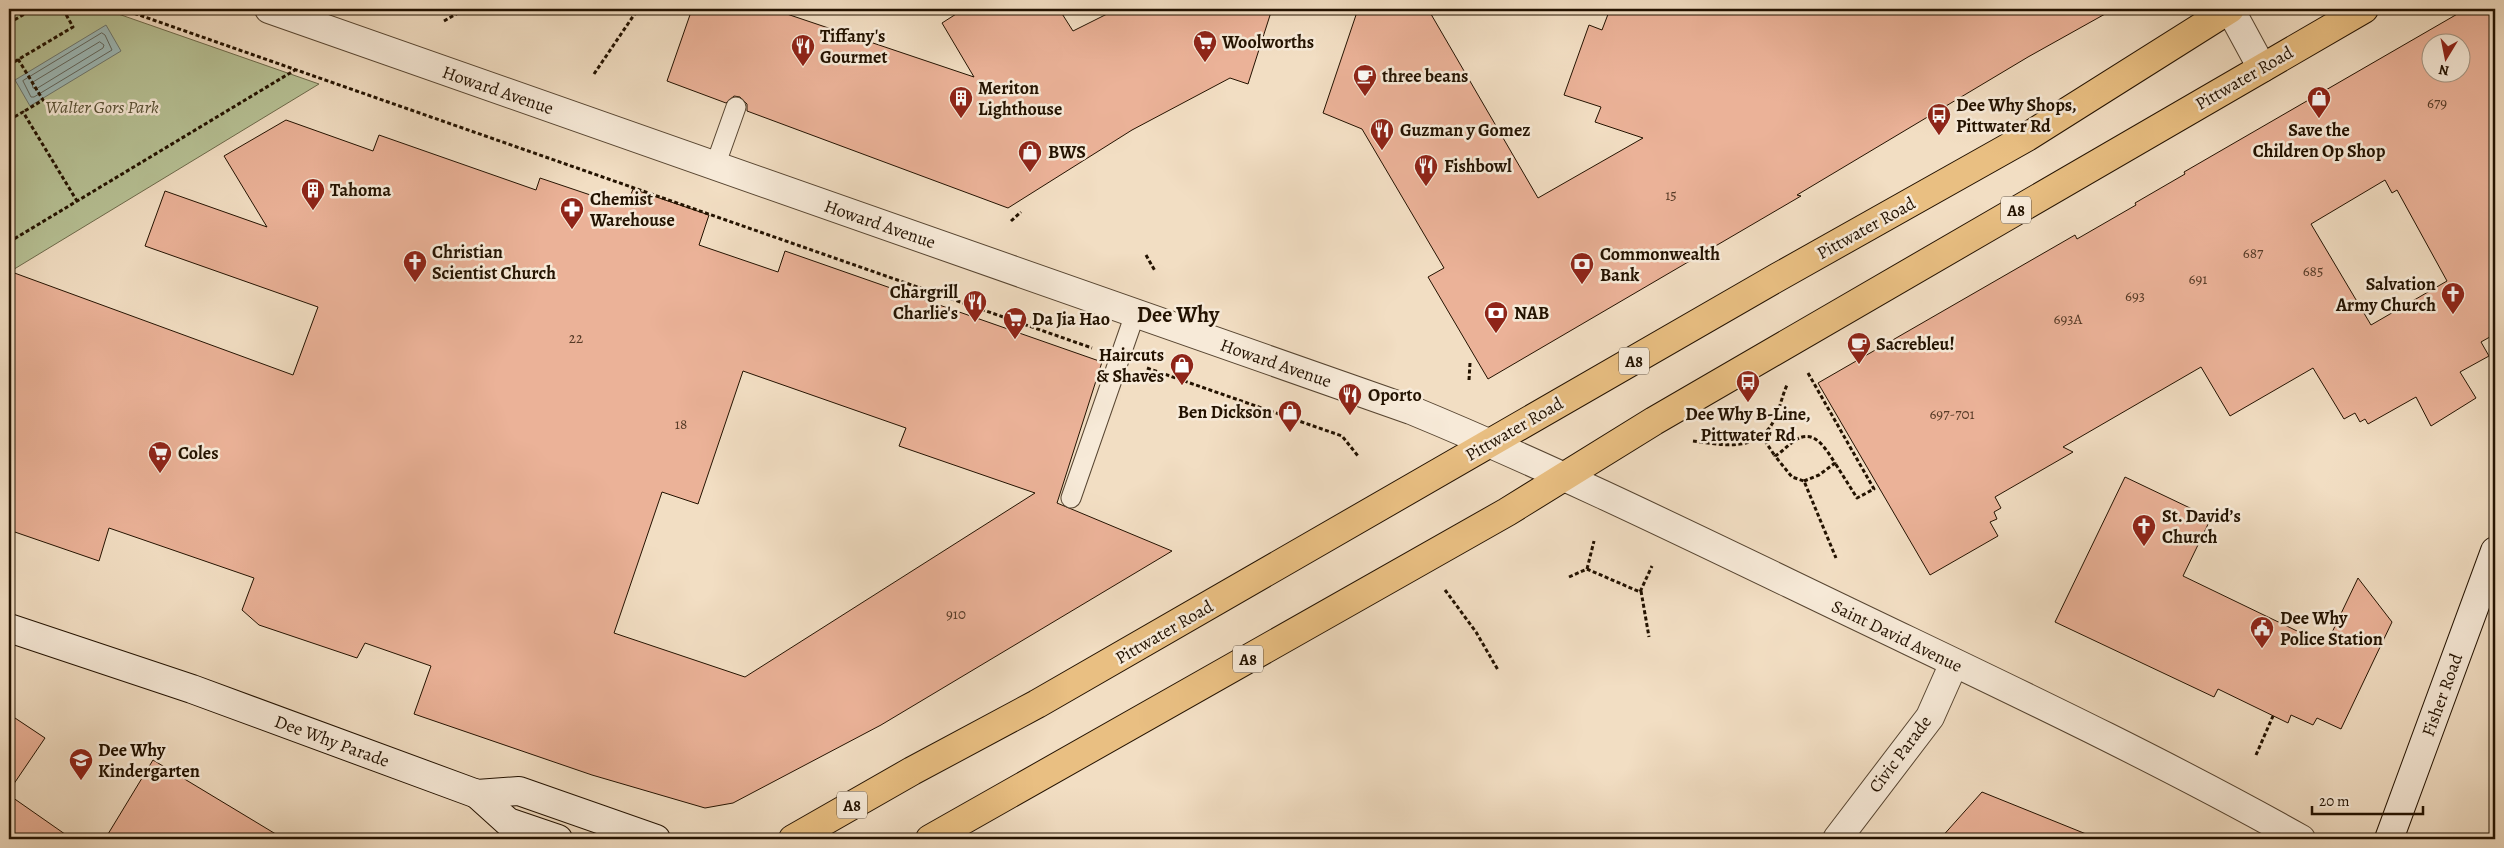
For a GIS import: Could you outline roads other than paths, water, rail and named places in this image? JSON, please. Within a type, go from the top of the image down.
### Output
[{"type":"highway","name":"Pittwater Road","points":[[793,839],[1189,618],[1489,443],[2027,137],[2230,9]]},
{"type":"highway","name":"Pittwater Road","points":[[939,837],[1507,512],[1910,271],[2364,9]]},
{"type":"street","points":[[2230,9],[2262,68]]},
{"type":"street","name":"Howard Avenue","points":[[277,10],[1411,410],[1489,443]]},
{"type":"street","name":"Saint David Avenue","points":[[1489,443],[1565,476],[1954,663],[2232,800],[2301,839]]},
{"type":"street","name":"Fisher Road","points":[[2389,839],[2495,551]]},
{"type":"street","name":"Dee Why Parade","points":[[9,628],[183,686],[477,794],[519,790],[656,839]]},
{"type":"street","name":"Civic Parade","points":[[1837,839],[1930,718],[1954,663]]},
{"type":"street","points":[[477,794],[508,822],[558,839]]},
{"type":"lane","points":[[715,166],[736,107]]},
{"type":"lane","points":[[1071,498],[1135,314]]},
{"type":"water","points":[[106,25],[121,51],[30,106],[15,80]]},
{"type":"place","name":"Woolworths","points":[[1205,63]]},
{"type":"place","name":"Tiffany's Gourmet","points":[[803,67]]},
{"type":"place","name":"three beans","points":[[1365,97]]},
{"type":"place","name":"Meriton Lighthouse","points":[[961,119]]},
{"type":"place","name":"Save the Children Op Shop","points":[[2319,119]]},
{"type":"place","name":"Dee Why Shops, Pittwater Rd","points":[[1939,136]]},
{"type":"place","name":"Guzman y Gomez","points":[[1382,151]]},
{"type":"place","name":"BWS","points":[[1030,173]]},
{"type":"place","name":"Fishbowl","points":[[1426,187]]},
{"type":"place","name":"Tahoma","points":[[313,211]]},
{"type":"place","name":"Chemist Warehouse","points":[[572,230]]},
{"type":"place","name":"Christian Scientist Church","points":[[415,283]]},
{"type":"place","name":"Commonwealth Bank","points":[[1582,285]]},
{"type":"place","name":"Salvation Army Church","points":[[2453,315]]},
{"type":"place","name":"Chargrill Charlie's","points":[[975,323]]},
{"type":"place","name":"NAB","points":[[1496,334]]},
{"type":"place","name":"Da Jia Hao","points":[[1015,340]]},
{"type":"place","name":"Sacrebleu!","points":[[1859,365]]},
{"type":"place","name":"Haircuts & Shaves","points":[[1182,386]]},
{"type":"place","name":"Dee Why B-Line, Pittwater Rd","points":[[1748,403]]},
{"type":"place","name":"Oporto","points":[[1350,416]]},
{"type":"place","name":"Ben Dickson","points":[[1290,433]]},
{"type":"place","name":"Coles","points":[[160,474]]},
{"type":"place","name":"St. David’s Church","points":[[2144,547]]},
{"type":"place","name":"Dee Why Police Station","points":[[2262,649]]},
{"type":"place","name":"Dee Why Kindergarten","points":[[81,781]]},
{"type":"district","name":"Dee Why","points":[[1178,314]]},
{"type":"park label","name":"Walter Gors Park","points":[[102,107]]}]
